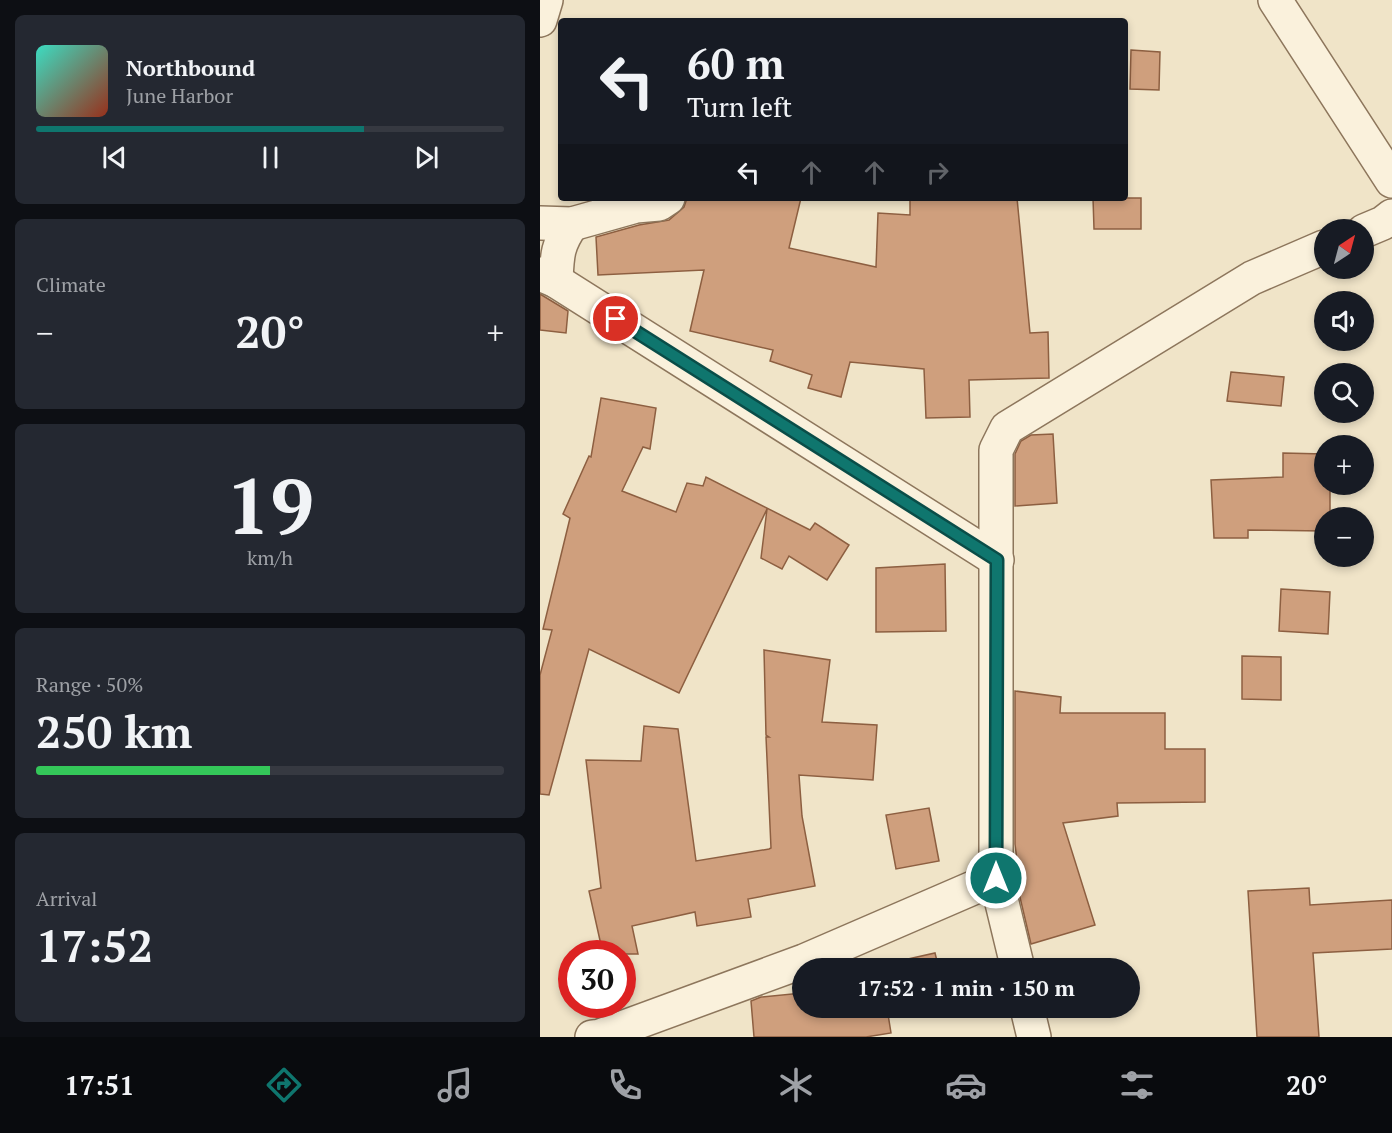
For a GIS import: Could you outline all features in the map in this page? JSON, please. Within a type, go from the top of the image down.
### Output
[{"type":"street","points":[[540,20],[546,0]]},
{"type":"street","points":[[1275,0],[1392,181]]},
{"type":"street","points":[[664,201],[659,204],[556,224],[561,240],[556,262],[548,277],[997,560]]},
{"type":"street","points":[[1374,227],[1392,216]]},
{"type":"street","points":[[1015,958],[996,878],[996,450],[1007,428],[1252,278],[1314,251]]},
{"type":"street","points":[[592,1037],[804,961],[996,878]]},
{"type":"street","points":[[1029,1018],[1034,1037]]},
{"type":"building","points":[[1131,50],[1160,52],[1159,90],[1130,89]]},
{"type":"building","points":[[1128,198],[1141,198],[1141,229],[1094,229],[1093,201],[1128,201]]},
{"type":"building","points":[[686,201],[800,201],[789,248],[876,267],[878,213],[910,215],[910,201],[1017,201],[1030,333],[1048,332],[1049,378],[969,380],[970,417],[926,418],[924,369],[850,362],[841,397],[808,388],[812,375],[770,361],[773,350],[690,331],[704,270],[598,275],[596,237],[639,225],[669,220],[684,207]]},
{"type":"building","points":[[540,294],[568,311],[566,333],[540,330]]},
{"type":"building","points":[[1231,372],[1284,377],[1281,406],[1227,401]]},
{"type":"building","points":[[601,398],[656,408],[650,449],[643,447],[622,491],[676,512],[687,483],[703,486],[706,477],[810,530],[815,523],[849,545],[827,580],[789,556],[782,569],[761,558],[767,509],[679,693],[589,649],[549,795],[540,794],[540,675],[552,630],[543,629],[570,518],[563,514],[589,456],[591,457]]},
{"type":"building","points":[[1053,434],[1057,503],[1015,506],[1015,454],[1021,441],[1031,435]]},
{"type":"building","points":[[1283,453],[1314,454],[1314,495],[1330,495],[1330,507],[1314,507],[1314,531],[1248,530],[1248,538],[1214,538],[1211,480],[1283,477]]},
{"type":"building","points":[[945,564],[946,631],[876,632],[876,568]]},
{"type":"building","points":[[1281,589],[1330,592],[1328,634],[1279,631]]},
{"type":"building","points":[[764,650],[830,660],[822,722],[877,725],[873,780],[799,775],[802,816],[815,886],[748,899],[751,917],[697,926],[695,912],[632,926],[635,940],[600,940],[589,891],[601,888],[586,760],[641,761],[644,726],[678,729],[696,861],[771,848],[766,737],[769,737],[766,735]]},
{"type":"building","points":[[1242,656],[1281,657],[1281,700],[1242,699]]},
{"type":"building","points":[[1015,691],[1061,697],[1060,713],[1165,713],[1165,749],[1205,749],[1205,802],[1117,803],[1118,816],[1063,823],[1095,925],[1031,944],[1015,876],[1015,870],[1018,869],[1015,844]]},
{"type":"building","points":[[929,808],[939,861],[896,869],[886,815]]},
{"type":"building","points":[[1309,888],[1310,905],[1392,900],[1392,949],[1313,953],[1319,1037],[1257,1037],[1248,891]]},
{"type":"building","points":[[935,953],[936,958],[912,958]]},
{"type":"building","points":[[792,994],[792,1018],[889,1018],[891,1033],[866,1037],[754,1037],[751,1001],[761,997]]},
{"type":"route","points":[[616,319],[997,560],[996,878]]}]
